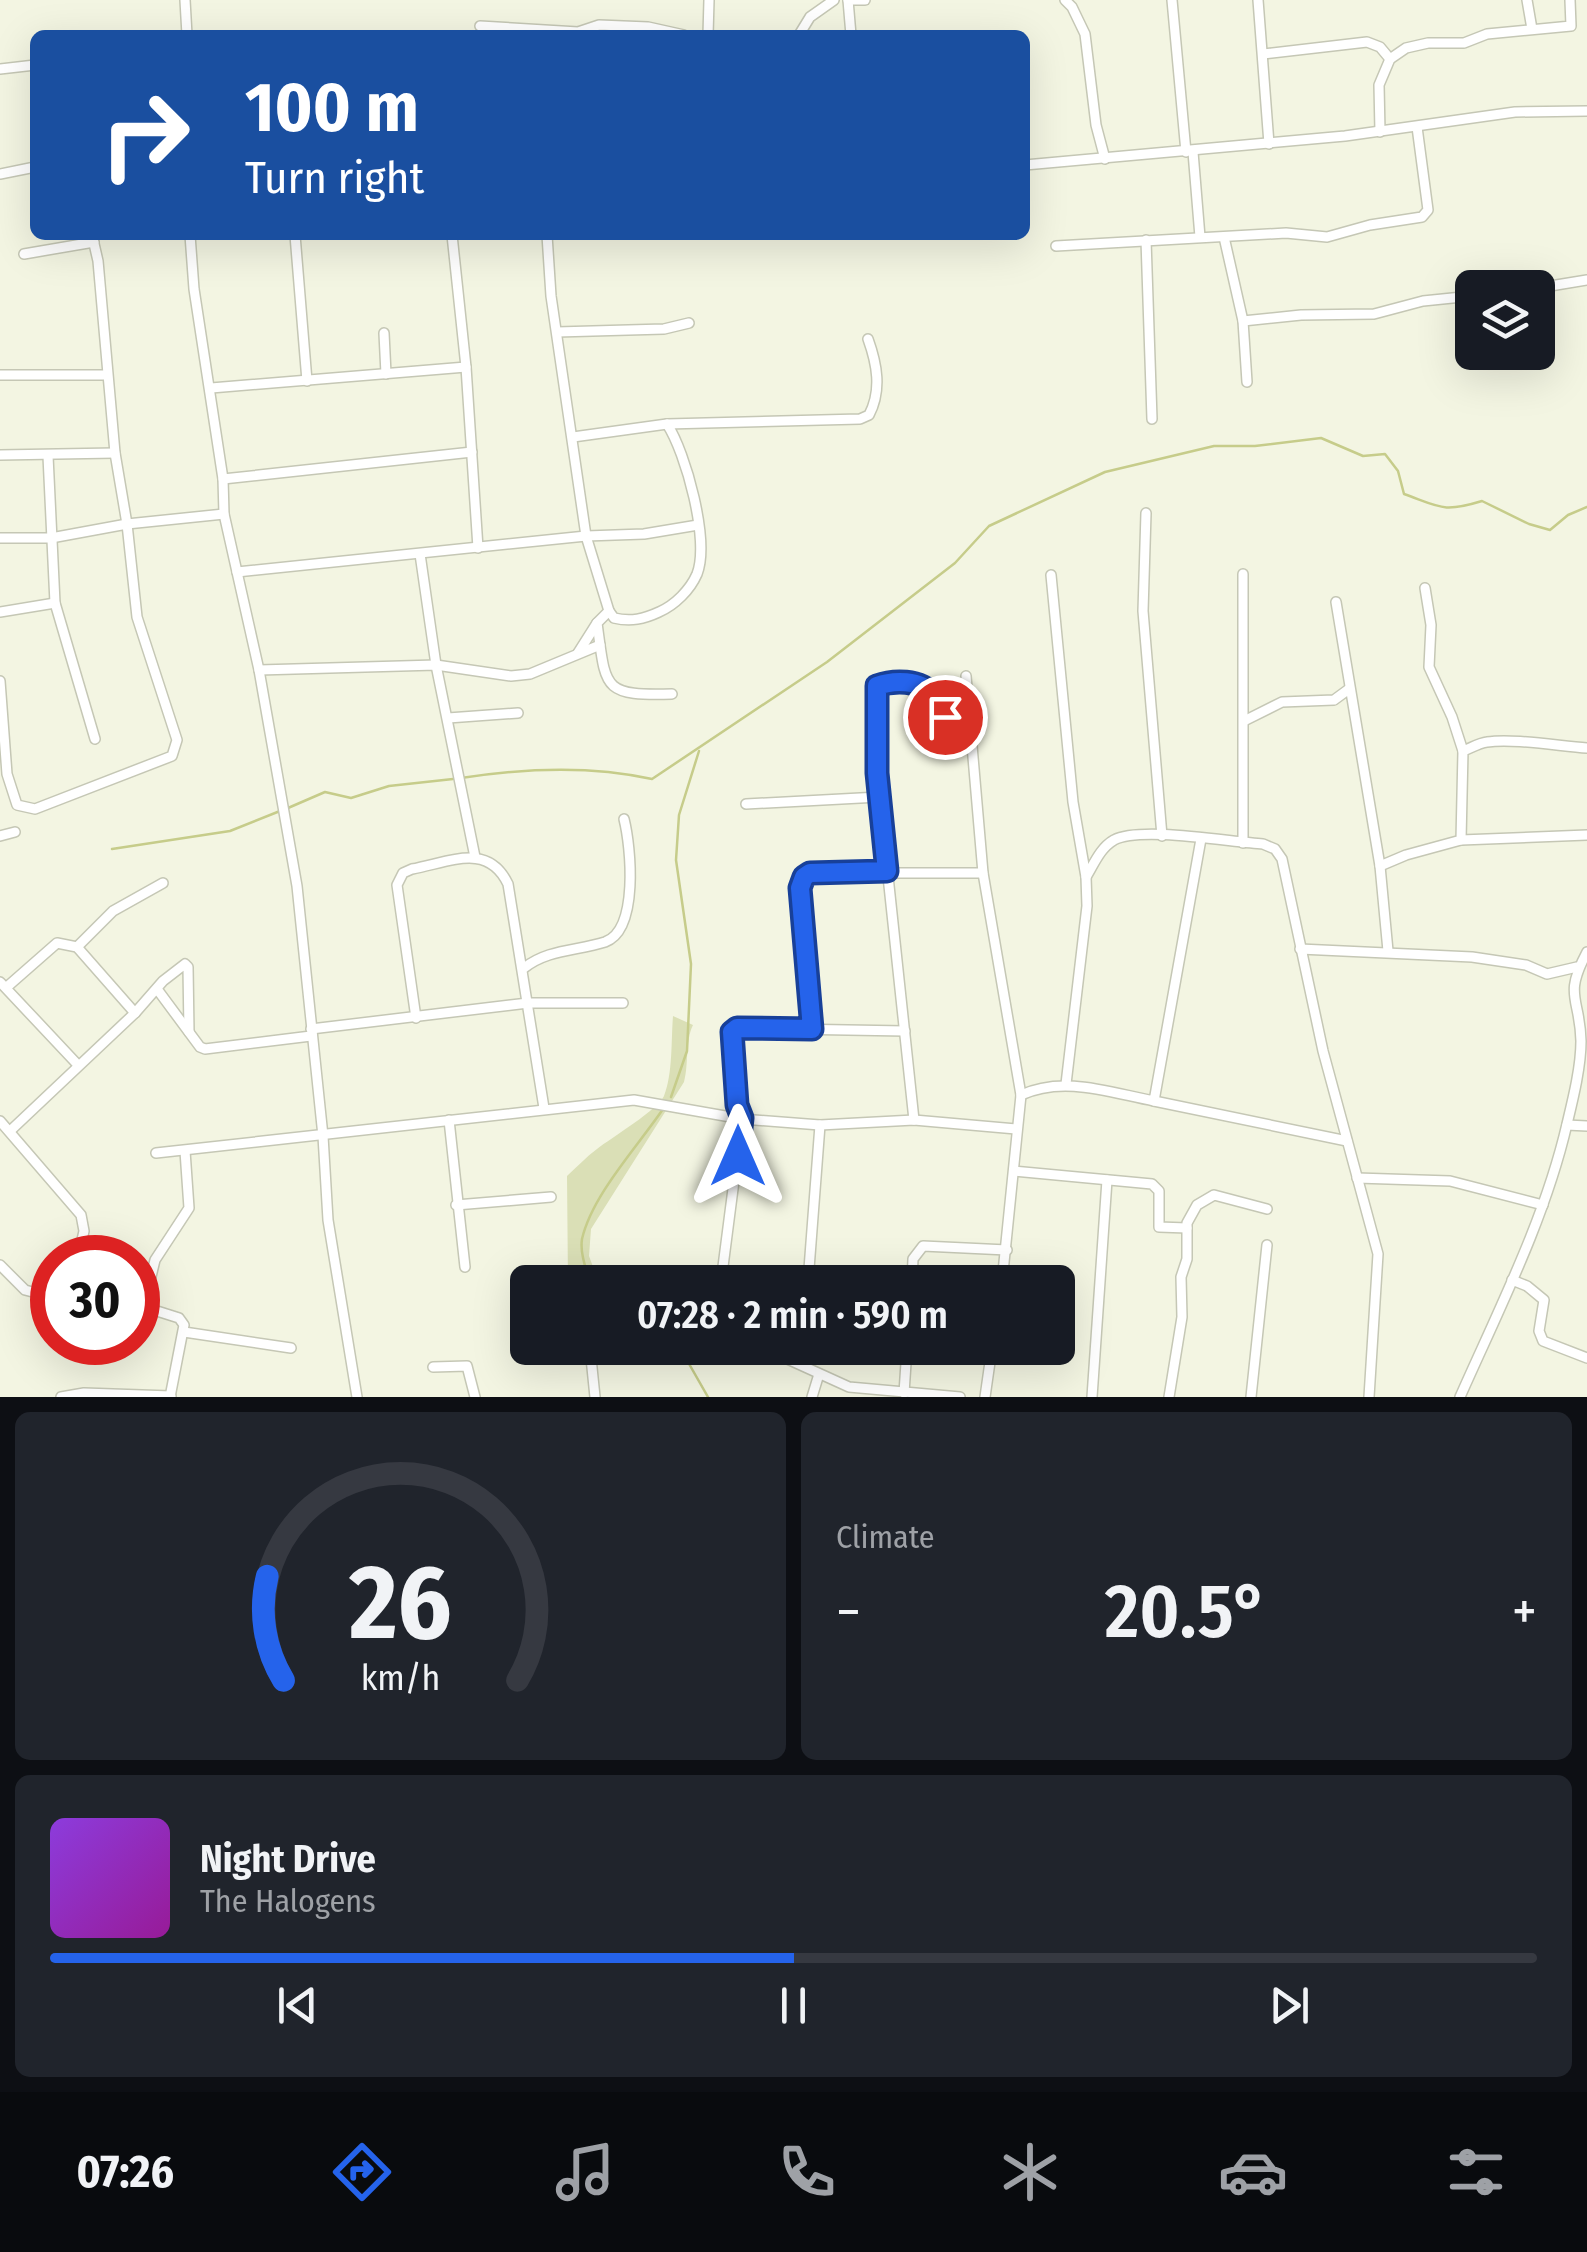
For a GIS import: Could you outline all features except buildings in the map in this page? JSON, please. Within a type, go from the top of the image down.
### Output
[{"type":"street","points":[[185,0],[187,30]]},
{"type":"street","points":[[708,30],[709,0]]},
{"type":"street","points":[[802,30],[810,18],[834,0]]},
{"type":"street","points":[[850,30],[848,0],[865,0]]},
{"type":"street","points":[[1065,0],[1085,34],[1096,126],[1105,159]]},
{"type":"street","points":[[1172,0],[1200,237]]},
{"type":"street","points":[[1258,0],[1269,144]]},
{"type":"street","points":[[1527,0],[1532,29]]},
{"type":"street","points":[[1380,132],[1378,92],[1390,58],[1406,48],[1424,44],[1464,43],[1487,34],[1571,26],[1570,0]]},
{"type":"street","points":[[584,30],[600,24],[662,30]]},
{"type":"street","points":[[480,26],[545,30]]},
{"type":"street","points":[[1264,54],[1367,42],[1380,47],[1390,58]]},
{"type":"street","points":[[0,69],[30,66]]},
{"type":"street","points":[[1030,165],[1380,132],[1514,112],[1587,110]]},
{"type":"street","points":[[1056,246],[1286,233],[1327,238],[1370,224],[1426,215],[1417,127]]},
{"type":"street","points":[[0,174],[30,168]]},
{"type":"street","points":[[1224,237],[1242,321],[1247,382]]},
{"type":"street","points":[[24,254],[88,240]]},
{"type":"street","points":[[0,680],[4,774],[18,805],[35,809],[172,756],[176,749],[177,740],[137,617],[127,524],[114,453],[93,240]]},
{"type":"street","points":[[190,240],[194,289],[223,480],[224,514],[259,670],[297,886],[328,1220],[357,1397]]},
{"type":"street","points":[[295,240],[307,381]]},
{"type":"street","points":[[453,240],[478,548]]},
{"type":"street","points":[[547,240],[556,332],[586,536],[614,618],[645,618],[665,609],[685,594],[697,575],[698,525],[684,453],[668,424]]},
{"type":"street","points":[[1146,240],[1152,419]]},
{"type":"street","points":[[1555,285],[1587,280]]},
{"type":"street","points":[[1242,321],[1374,314],[1455,298]]},
{"type":"street","points":[[556,332],[664,329],[689,324]]},
{"type":"street","points":[[384,332],[386,374]]},
{"type":"street","points":[[573,437],[668,424],[860,418],[869,415],[876,395],[876,361],[868,339]]},
{"type":"street","points":[[211,388],[466,367]]},
{"type":"street","points":[[0,374],[106,375]]},
{"type":"street","points":[[223,480],[472,452]]},
{"type":"street","points":[[0,455],[114,453]]},
{"type":"street","points":[[48,456],[55,603],[95,740]]},
{"type":"street","points":[[1146,513],[1143,611],[1162,836]]},
{"type":"street","points":[[0,538],[51,538],[127,524],[224,514]]},
{"type":"street","points":[[237,572],[586,536],[644,534],[698,525]]},
{"type":"street","points":[[420,554],[436,665],[475,857]]},
{"type":"street","points":[[1243,574],[1243,843]]},
{"type":"street","points":[[1051,575],[1087,906],[1066,1084]]},
{"type":"street","points":[[1425,588],[1431,625],[1428,667],[1452,716],[1463,751],[1461,840]]},
{"type":"street","points":[[1336,602],[1380,866],[1388,951]]},
{"type":"street","points":[[0,612],[55,603]]},
{"type":"street","points":[[578,653],[609,611]]},
{"type":"street","points":[[598,623],[606,678],[613,689],[632,694],[672,694]]},
{"type":"street","points":[[259,670],[436,665],[511,676],[530,674],[600,645]]},
{"type":"street","points":[[966,676],[983,873],[1022,1095],[1005,1265]]},
{"type":"street","points":[[914,1120],[879,797],[877,686],[914,683],[933,694],[945,717],[968,720]]},
{"type":"street","points":[[1244,720],[1282,702],[1334,700],[1349,690]]},
{"type":"street","points":[[448,718],[518,713]]},
{"type":"street","points":[[1463,751],[1482,742],[1507,740],[1587,748]]},
{"type":"street","points":[[746,804],[879,797]]},
{"type":"street","points":[[524,968],[538,957],[607,941],[622,927],[630,871],[624,819]]},
{"type":"street","points":[[0,836],[15,832]]},
{"type":"street","points":[[1086,877],[1102,849],[1114,840],[1140,834],[1263,844],[1276,849],[1282,858],[1300,949],[1378,1254],[1368,1397]]},
{"type":"street","points":[[1380,866],[1461,840],[1587,835]]},
{"type":"street","points":[[1154,1101],[1201,839]]},
{"type":"street","points":[[416,1018],[397,885],[403,872],[412,869],[475,857],[488,859],[500,868],[508,884],[544,1108]]},
{"type":"street","points":[[812,1029],[800,888],[804,877],[810,873],[887,871],[983,873]]},
{"type":"street","points":[[77,946],[114,911],[163,882]]},
{"type":"street","points":[[78,1066],[4,984],[57,944],[77,946],[135,1013]]},
{"type":"street","points":[[1300,949],[1499,960],[1547,974],[1562,974],[1574,982]]},
{"type":"street","points":[[1460,1397],[1543,1205],[1567,1125],[1584,1040],[1574,982],[1577,967],[1587,952]]},
{"type":"street","points":[[10,1131],[183,965],[187,965],[189,1032]]},
{"type":"street","points":[[1547,974],[1577,967]]},
{"type":"street","points":[[156,989],[205,1049],[528,1003],[623,1003]]},
{"type":"street","points":[[723,1265],[742,1118],[737,1105],[732,1032],[737,1028],[905,1031]]},
{"type":"street","points":[[1022,1095],[1037,1088],[1066,1084],[1347,1141]]},
{"type":"street","points":[[156,1153],[634,1100],[742,1118],[820,1125],[914,1120],[1016,1129]]},
{"type":"street","points":[[449,1120],[465,1267]]},
{"type":"street","points":[[0,1121],[81,1214],[83,1235]]},
{"type":"street","points":[[809,1265],[820,1125]]},
{"type":"street","points":[[1567,1125],[1587,1126]]},
{"type":"street","points":[[160,1251],[189,1208],[184,1150]]},
{"type":"street","points":[[1014,1171],[1156,1186],[1159,1227],[1187,1228]]},
{"type":"street","points":[[1357,1178],[1450,1180],[1543,1205]]},
{"type":"street","points":[[1092,1397],[1107,1180]]},
{"type":"street","points":[[1169,1397],[1182,1317],[1181,1277],[1187,1228],[1197,1204],[1214,1195],[1267,1210]]},
{"type":"street","points":[[456,1205],[551,1197]]},
{"type":"street","points":[[914,1265],[916,1254],[929,1244],[1008,1250]]},
{"type":"street","points":[[1251,1397],[1267,1245]]},
{"type":"street","points":[[0,1265],[30,1291]]},
{"type":"street","points":[[1512,1280],[1544,1300],[1539,1331],[1543,1341],[1587,1358]]},
{"type":"street","points":[[66,1396],[171,1396],[184,1325],[160,1311]]},
{"type":"street","points":[[184,1332],[291,1348]]},
{"type":"street","points":[[592,1365],[595,1397]]},
{"type":"street","points":[[803,1365],[850,1387],[960,1397]]},
{"type":"street","points":[[904,1393],[906,1365]]},
{"type":"street","points":[[985,1397],[990,1365]]},
{"type":"street","points":[[433,1367],[467,1366],[475,1397]]},
{"type":"street","points":[[812,1397],[818,1374]]},
{"type":"green space","points":[[673,1016],[693,1025],[684,1082],[591,1229],[592,1265],[568,1265],[567,1176],[660,1102],[670,1067]]},
{"type":"waterway","points":[[461,778],[557,770],[652,779],[827,662],[955,563],[989,526],[1105,472],[1214,446],[1255,446],[1321,438],[1363,456],[1385,454],[1398,471],[1404,494],[1434,505],[1458,507],[1482,501],[1550,530],[1568,515],[1587,507]]},
{"type":"waterway","points":[[671,1097],[687,1051],[691,964],[676,860],[679,815],[699,751]]},
{"type":"waterway","points":[[288,808],[325,792],[351,798],[389,786],[453,779]]},
{"type":"waterway","points":[[112,849],[230,831],[280,811]]},
{"type":"waterway","points":[[585,1265],[582,1239],[595,1205],[663,1109]]},
{"type":"waterway","points":[[690,1365],[708,1397]]},
{"type":"route","points":[[738,1156],[742,1118],[737,1105],[732,1032],[737,1028],[812,1029],[800,888],[804,877],[810,873],[887,871],[877,773],[877,686],[906,682],[926,688],[945,717]]}]
